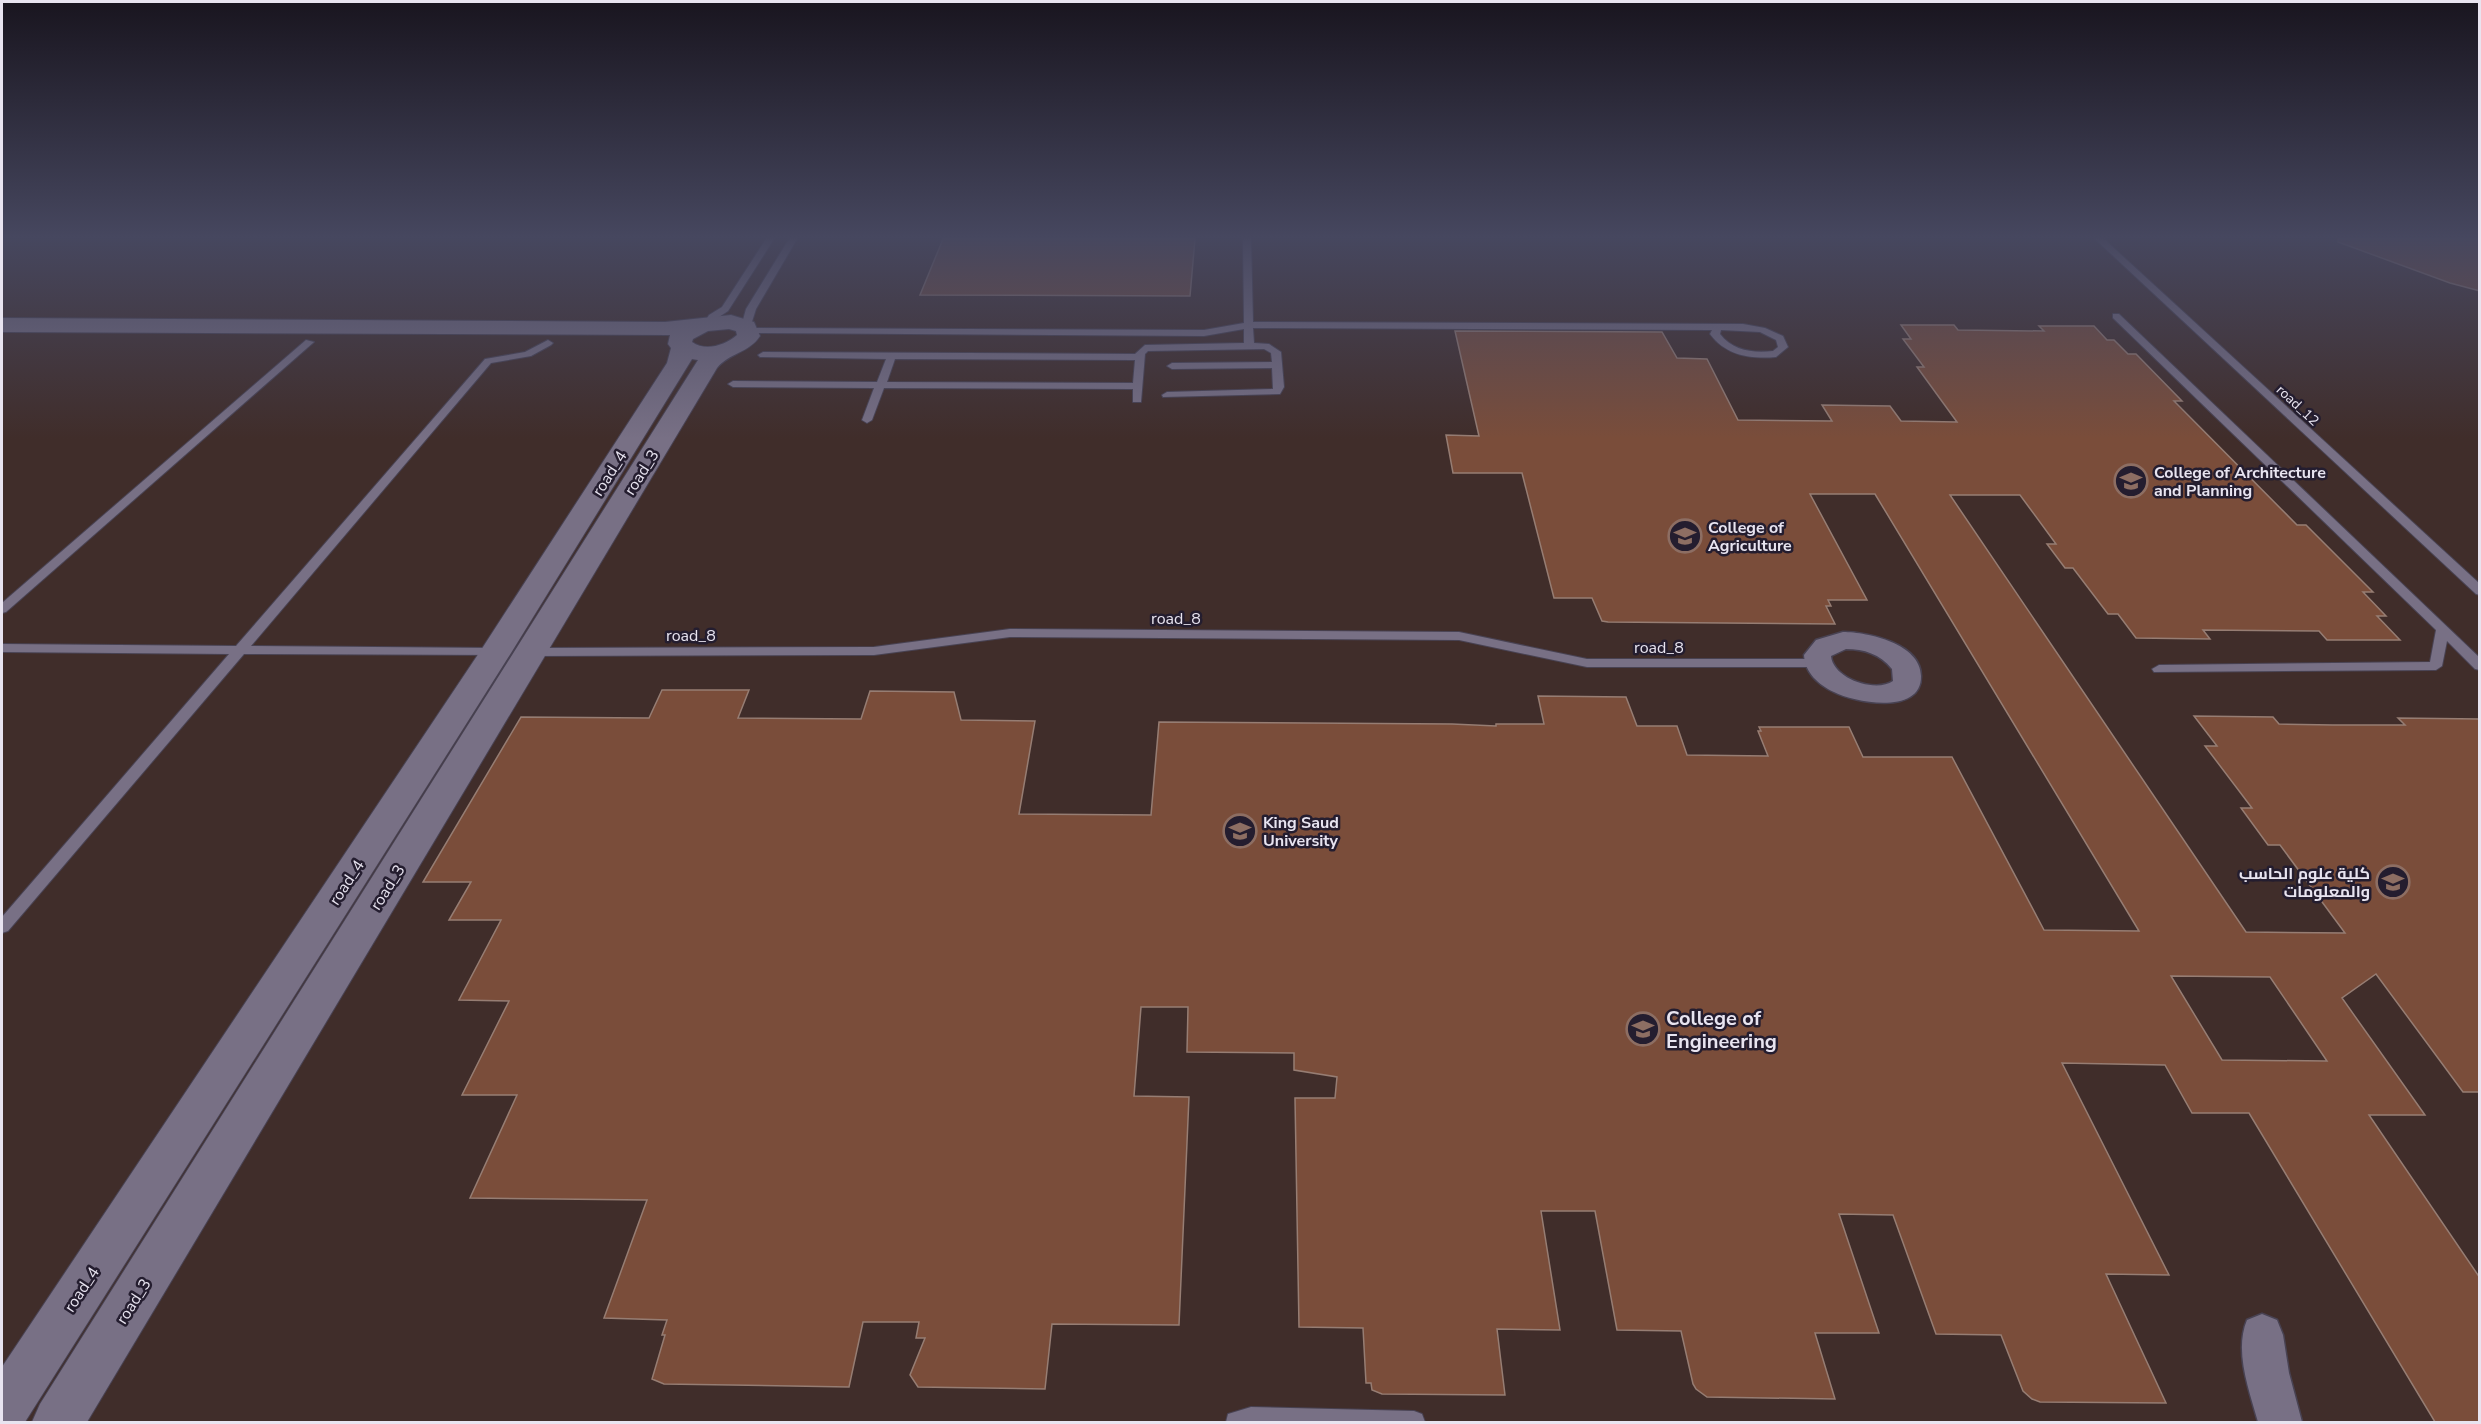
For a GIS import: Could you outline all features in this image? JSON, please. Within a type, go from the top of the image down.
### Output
[{"type":"street","points":[[2,325],[665,329],[704,347]]},
{"type":"street","points":[[2,339],[548,343],[704,347],[738,345],[748,336],[747,329]]},
{"type":"street","name":"road_3","points":[[58,1422],[707,365],[704,347]]},
{"type":"street","name":"road_4","points":[[2,1412],[495,652],[679,363],[704,347]]},
{"type":"street","points":[[2262,1335],[2267,1373],[2280,1422]]},
{"type":"lane","name":"road_4","points":[[704,347],[712,317],[727,305]]},
{"type":"lane","points":[[753,305],[747,329],[1204,333],[1250,325],[1717,327],[1762,330],[1780,338],[1783,347],[1776,354],[1753,356],[1742,353],[1719,340],[1715,334],[1717,327]]},
{"type":"lane","points":[[1250,305],[1250,346]]},
{"type":"lane","name":"road_12","points":[[2171,305],[2480,591]]},
{"type":"lane","points":[[2116,316],[2480,666]]},
{"type":"lane","points":[[2,609],[309,342]]},
{"type":"lane","points":[[2,927],[488,361],[528,354],[548,343]]},
{"type":"lane","points":[[1137,400],[1140,357],[1145,348],[1250,346],[1273,348],[1276,352],[1279,387],[1276,392],[1167,395]]},
{"type":"lane","points":[[704,347],[880,385],[1138,386]]},
{"type":"lane","points":[[763,355],[1140,357]]},
{"type":"lane","points":[[867,420],[892,355]]},
{"type":"lane","points":[[1172,366],[1277,365]]},
{"type":"lane","points":[[2159,669],[2436,666],[2442,630]]},
{"type":"lane","name":"road_8","points":[[2,648],[495,652],[874,651],[1010,633],[1460,636],[1587,663],[1818,663]]},
{"type":"lane","points":[[1236,1422],[1251,1418],[1414,1422]]},
{"type":"shaded area","name":"King Saud University","points":[[2,305],[2479,305],[2479,1422],[2,1422]]},
{"type":"building","name":"College of Engineering","points":[[1901,325],[1954,325],[1958,330],[2044,331],[2039,326],[2094,326],[2107,340],[2114,340],[2128,354],[2136,354],[2182,401],[2174,401],[2297,525],[2306,525],[2373,592],[2363,592],[2386,616],[2377,616],[2400,640],[2327,640],[2319,631],[2203,630],[2210,639],[2136,638],[2118,614],[2108,614],[2073,568],[2065,568],[2047,544],[2056,544],[2020,495],[1950,495],[2246,932],[2345,933],[2280,845],[2268,845],[2241,808],[2252,808],[2205,746],[2217,746],[2194,716],[2273,717],[2279,724],[2333,725],[2405,725],[2398,718],[2480,719],[2480,1092],[2463,1092],[2376,974],[2342,998],[2425,1115],[2369,1115],[2480,1278],[2480,1422],[2435,1422],[2249,1113],[2192,1113],[2165,1065],[2062,1063],[2169,1275],[2106,1274],[2166,1403],[2040,1402],[2032,1399],[2023,1391],[2001,1335],[1936,1334],[1893,1215],[1839,1214],[1879,1333],[1815,1333],[1835,1399],[1707,1397],[1693,1384],[1681,1331],[1617,1330],[1595,1211],[1541,1211],[1560,1330],[1497,1329],[1505,1395],[1382,1394],[1372,1390],[1371,1383],[1366,1383],[1363,1328],[1299,1327],[1295,1098],[1335,1098],[1337,1077],[1294,1070],[1294,1053],[1187,1052],[1188,1007],[1141,1007],[1134,1096],[1189,1097],[1179,1325],[1052,1324],[1045,1389],[918,1387],[910,1375],[925,1338],[916,1338],[919,1322],[863,1322],[849,1387],[664,1384],[652,1379],[667,1320],[604,1318],[647,1200],[470,1198],[517,1095],[462,1095],[509,1001],[459,1000],[501,920],[449,920],[471,882],[423,882],[521,717],[649,718],[662,690],[749,690],[738,718],[861,719],[870,691],[954,692],[961,720],[1035,721],[1019,814],[1151,815],[1159,722],[1496,726],[1496,724],[1544,724],[1538,696],[1626,697],[1637,726],[1677,726],[1687,755],[1768,756],[1758,731],[1761,731],[1759,727],[1849,727],[1863,757],[1952,757],[2044,930],[2139,931],[1875,494],[1810,494],[1867,600],[1828,600],[1831,606],[1826,606],[1835,624],[1608,622],[1602,621],[1592,598],[1554,598],[1522,473],[1453,473],[1446,435],[1479,436],[1455,331],[1662,332],[1677,358],[1707,359],[1738,420],[1832,421],[1822,405],[1890,406],[1901,421],[1957,422],[1917,367],[1924,367],[1903,339],[1911,339]],"holes":[[[2171,976],[2270,977],[2327,1061],[2222,1060]]]},
{"type":"place","name":"College of Architecture and Planning","points":[[2131,481]]},
{"type":"place","name":"College of Agriculture","points":[[1685,536]]},
{"type":"place","name":"King Saud University","points":[[1240,831]]},
{"type":"place","name":"كلية علوم الحاسب والمعلومات","points":[[2393,882]]},
{"type":"place","name":"College of Engineering","points":[[1643,1029]]}]
